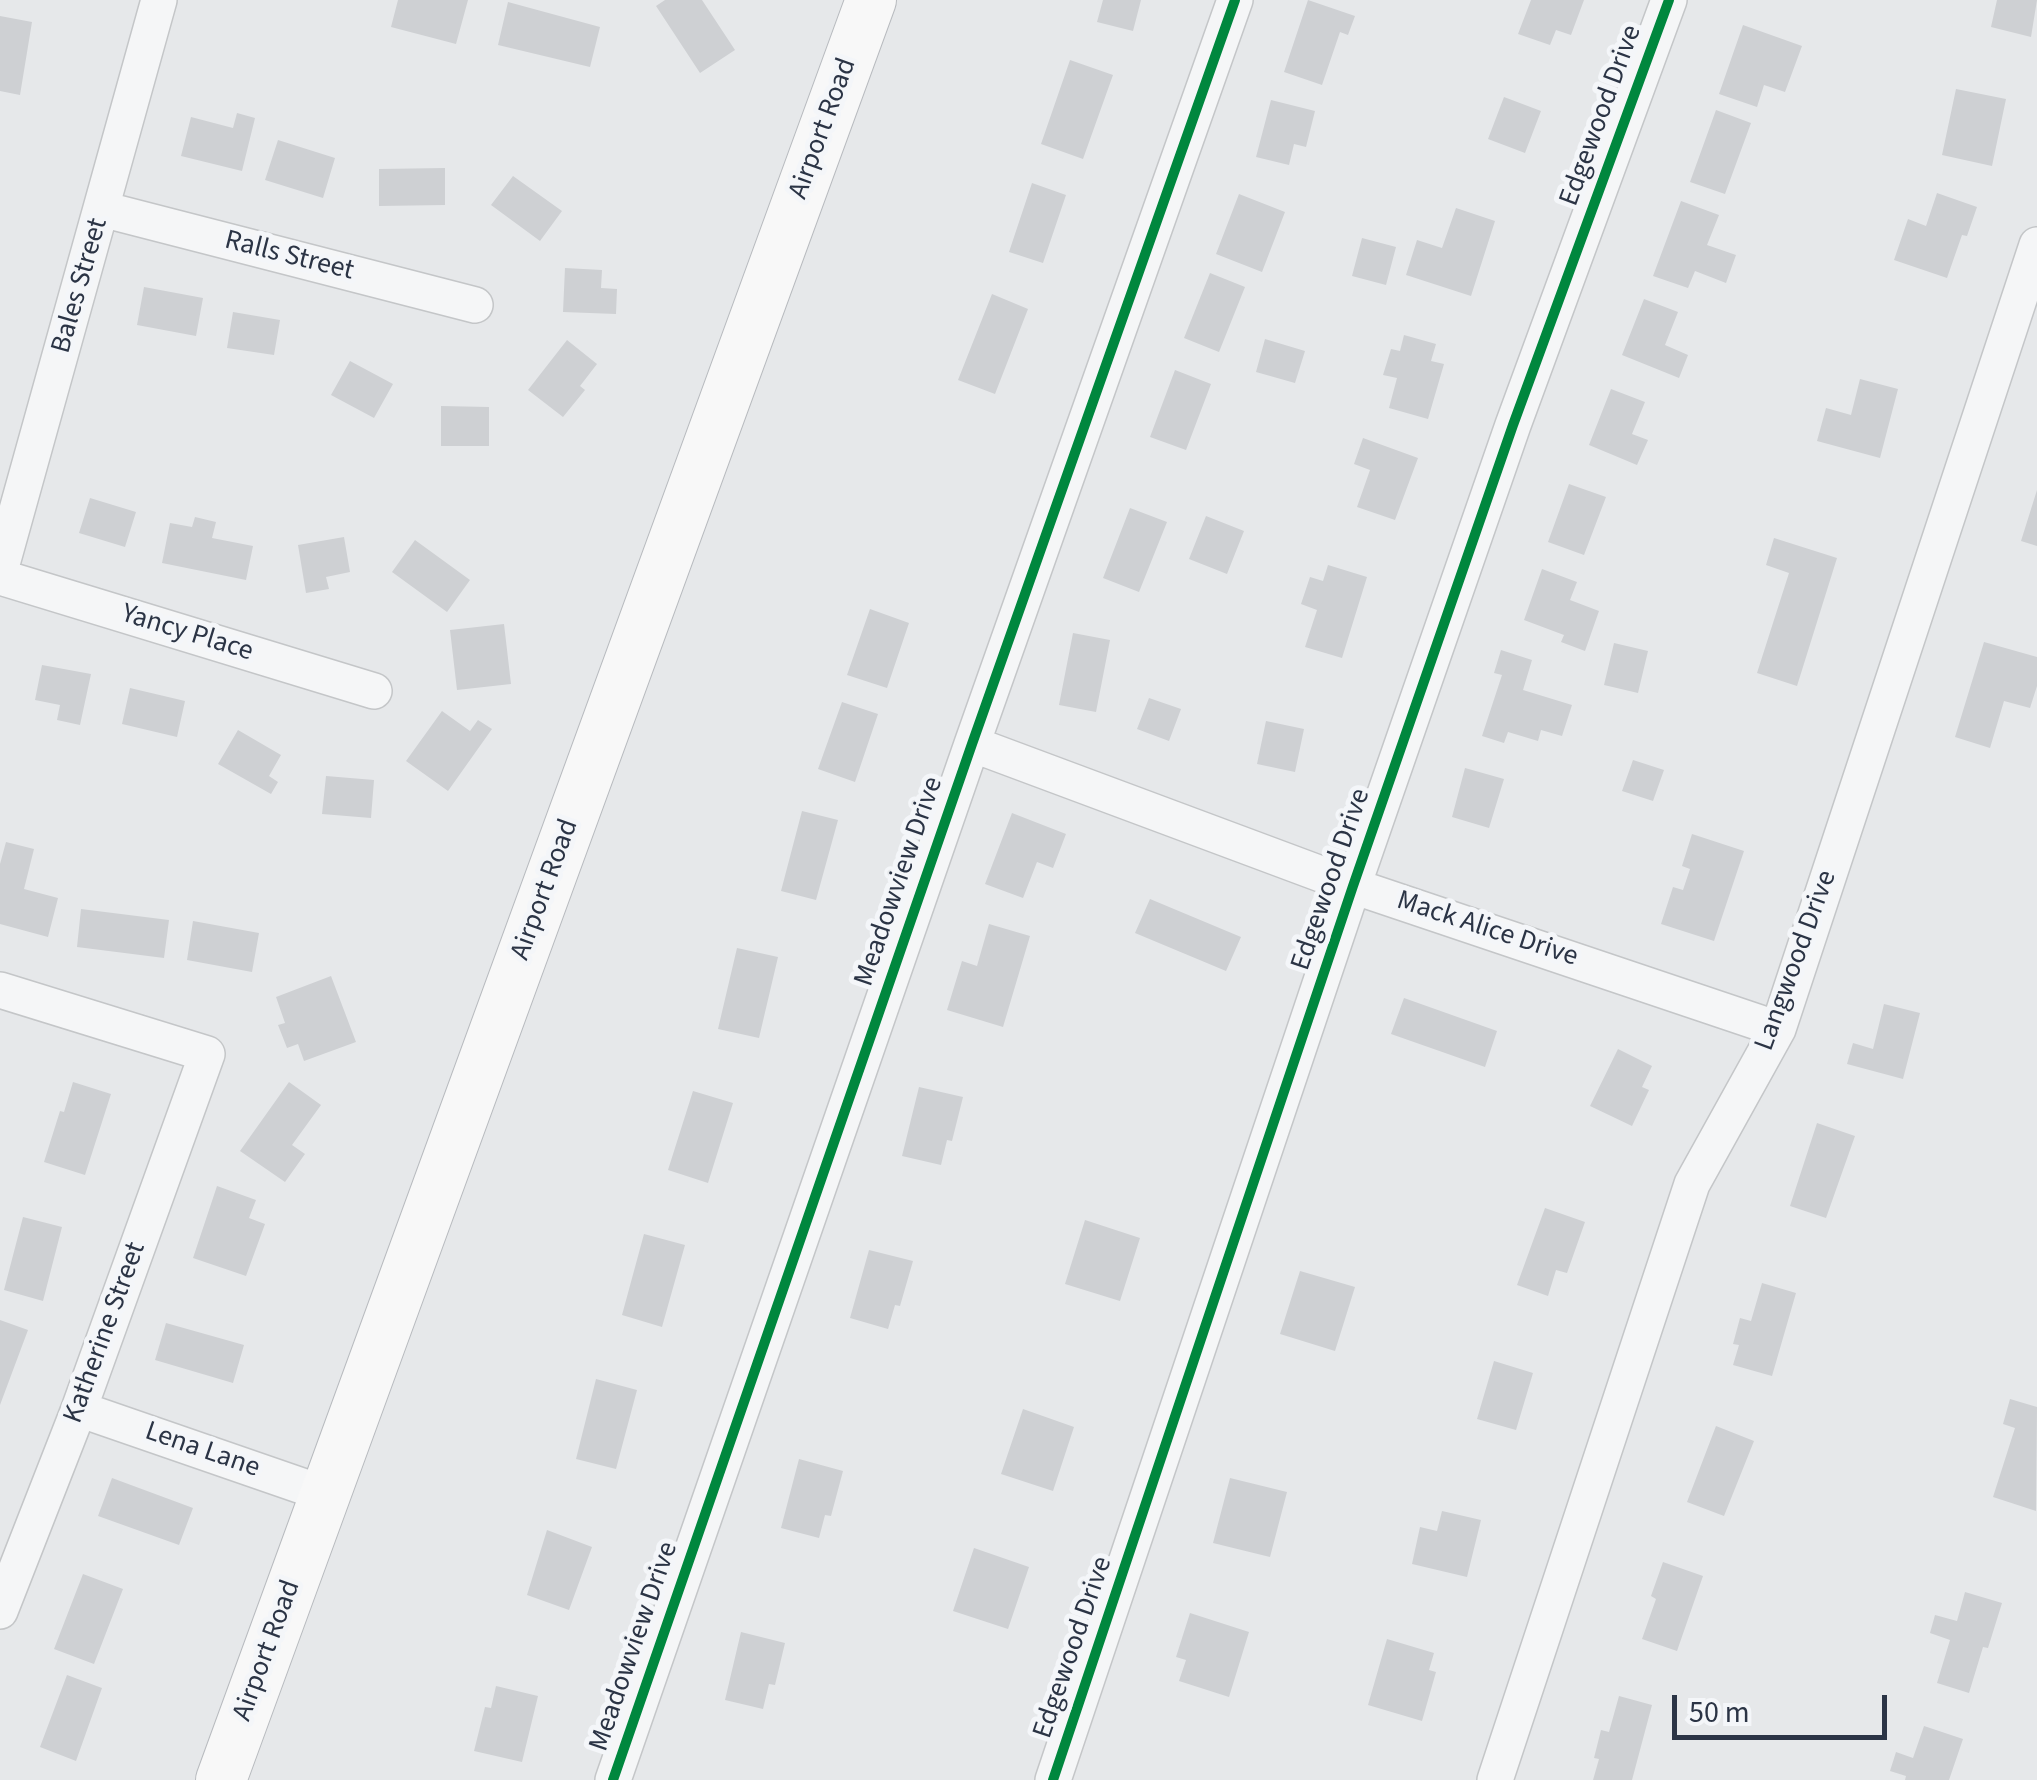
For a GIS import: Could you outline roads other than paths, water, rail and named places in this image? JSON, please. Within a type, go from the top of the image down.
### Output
[{"type":"highway","name":"Airport Road","points":[[221,1780],[871,0]]},
{"type":"street","name":"Bales Street","points":[[0,574],[159,0]]},
{"type":"street","name":"Meadowview Drive","points":[[613,1780],[972,744],[1236,0]]},
{"type":"street","name":"Edgewood Drive","points":[[1053,1780],[1513,424],[1669,0]]},
{"type":"street","name":"Ralls Street","points":[[102,209],[475,305]]},
{"type":"street","name":"Langwood Drive","points":[[1495,1780],[1692,1184],[1778,1028],[2037,245]]},
{"type":"street","name":"Yancy Place","points":[[0,574],[374,691]]},
{"type":"street","name":"Mack Alice Drive","points":[[972,744],[1354,886],[1778,1028]]},
{"type":"street","name":"Katherine Street","points":[[0,990],[207,1054],[79,1409],[0,1611]]},
{"type":"street","name":"Lena Lane","points":[[79,1409],[325,1494]]}]
